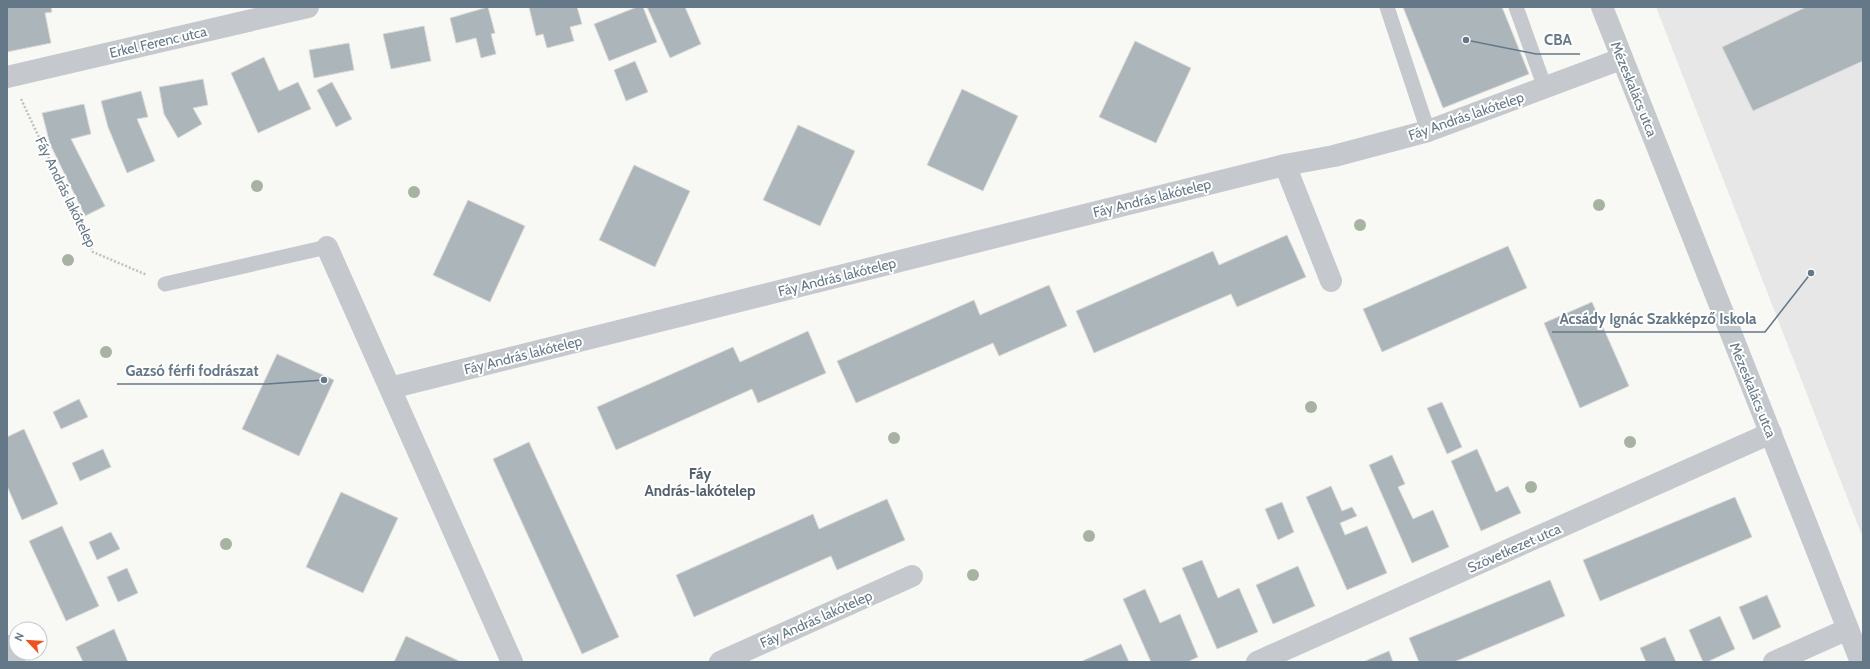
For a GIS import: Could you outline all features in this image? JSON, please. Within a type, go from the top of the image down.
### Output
[{"type":"street","name":"Erkel Ferenc utca","points":[[9,76],[308,7]]},
{"type":"street","name":"Mézeskalács utca","points":[[1602,7],[1621,59],[1861,662]]},
{"type":"street","name":"Fáy András lakótelep","points":[[390,388],[1285,165],[1334,156],[1428,131],[1621,59]]},
{"type":"street","points":[[1285,165],[1331,281]]},
{"type":"street","points":[[327,247],[512,662]]},
{"type":"street","name":"Szövetkezet utca","points":[[1257,662],[1771,433]]},
{"type":"street","name":"Fáy András lakótelep","points":[[720,662],[912,576]]},
{"type":"street","points":[[1774,662],[1848,629]]},
{"type":"street","points":[[7,646],[14,662]]},
{"type":"lane","points":[[1387,7],[1428,131]]},
{"type":"lane","points":[[1516,7],[1545,88]]},
{"type":"lane","points":[[165,284],[327,247]]},
{"type":"path","name":"Fáy András lakótelep","points":[[9,76],[93,252],[165,284]]},
{"type":"shaded area","points":[[1656,7],[1863,7],[1863,538]]},
{"type":"building","points":[[7,7],[51,7],[52,12],[45,13],[51,43],[7,52]]},
{"type":"building","points":[[488,7],[495,33],[491,34],[496,54],[481,58],[476,38],[456,43],[450,18]]},
{"type":"building","points":[[529,7],[577,7],[582,24],[570,27],[574,41],[547,48],[543,34],[536,36]]},
{"type":"building","points":[[637,7],[643,7],[657,42],[609,61],[594,24]]},
{"type":"building","points":[[647,7],[685,7],[701,44],[670,58]]},
{"type":"building","points":[[1403,7],[1502,7],[1529,74],[1443,108]]},
{"type":"building","points":[[1806,7],[1863,7],[1863,61],[1753,111],[1722,47]]},
{"type":"building","points":[[424,26],[431,61],[391,69],[383,34]]},
{"type":"building","points":[[1135,41],[1191,68],[1156,143],[1099,117]]},
{"type":"building","points":[[349,43],[354,70],[314,78],[309,50]]},
{"type":"building","points":[[264,57],[279,91],[298,82],[311,109],[258,133],[231,73]]},
{"type":"building","points":[[635,61],[648,92],[626,101],[614,70]]},
{"type":"building","points":[[203,79],[208,105],[193,108],[202,124],[178,138],[164,114],[159,87]]},
{"type":"building","points":[[332,82],[352,119],[336,127],[317,90]]},
{"type":"building","points":[[962,89],[1018,116],[983,191],[927,165]]},
{"type":"building","points":[[141,91],[148,117],[137,119],[155,161],[127,173],[108,127],[101,101]]},
{"type":"building","points":[[84,104],[91,134],[71,139],[105,206],[85,216],[50,144],[42,113]]},
{"type":"building","points":[[798,125],[855,151],[820,226],[763,200]]},
{"type":"building","points":[[634,165],[690,191],[655,267],[599,240]]},
{"type":"building","points":[[468,200],[525,226],[490,302],[433,275]]},
{"type":"building","points":[[1287,235],[1306,277],[1237,307],[1231,294],[1094,353],[1076,311],[1213,251],[1219,265]]},
{"type":"building","points":[[1508,246],[1527,288],[1382,352],[1363,309]]},
{"type":"building","points":[[1049,285],[1067,326],[999,356],[993,343],[856,403],[837,361],[974,300],[980,315]]},
{"type":"building","points":[[1592,302],[1629,386],[1580,408],[1544,323]]},
{"type":"building","points":[[808,331],[826,373],[758,403],[752,389],[616,450],[597,407],[733,347],[740,362]]},
{"type":"building","points":[[277,354],[334,380],[299,456],[242,429]]},
{"type":"building","points":[[79,399],[88,417],[61,429],[53,412]]},
{"type":"building","points":[[1442,402],[1462,447],[1447,454],[1427,408]]},
{"type":"building","points":[[24,429],[58,504],[22,520],[7,486],[7,437]]},
{"type":"building","points":[[529,442],[619,637],[582,654],[493,459]]},
{"type":"building","points":[[103,449],[111,467],[80,481],[72,463]]},
{"type":"building","points":[[1477,449],[1496,492],[1508,486],[1521,513],[1481,531],[1451,461]]},
{"type":"building","points":[[1392,455],[1405,484],[1398,487],[1413,519],[1433,510],[1449,547],[1412,563],[1369,465]]},
{"type":"building","points":[[1331,486],[1342,511],[1352,507],[1357,516],[1340,523],[1345,535],[1367,526],[1387,573],[1347,590],[1306,497]]},
{"type":"building","points":[[341,492],[398,518],[363,593],[306,567]]},
{"type":"building","points":[[1735,497],[1752,537],[1600,601],[1583,560]]},
{"type":"building","points":[[887,499],[905,540],[837,570],[831,556],[694,617],[676,575],[813,514],[819,529]]},
{"type":"building","points":[[1282,502],[1294,532],[1278,540],[1265,509]]},
{"type":"building","points":[[62,526],[99,606],[66,621],[29,541]]},
{"type":"building","points":[[111,532],[120,549],[97,560],[89,542]]},
{"type":"building","points":[[1202,560],[1218,598],[1239,588],[1258,632],[1217,649],[1182,568]]},
{"type":"building","points":[[1298,566],[1315,606],[1273,624],[1256,585]]},
{"type":"building","points":[[127,568],[138,593],[118,602],[107,577]]},
{"type":"building","points":[[1550,580],[1565,616],[1454,662],[1419,662],[1409,638]]},
{"type":"building","points":[[1145,589],[1160,623],[1180,614],[1198,657],[1187,662],[1151,662],[1123,599]]},
{"type":"building","points":[[1767,595],[1781,627],[1753,640],[1739,607]]},
{"type":"building","points":[[1720,616],[1735,649],[1707,662],[1703,662],[1689,630]]},
{"type":"building","points":[[114,629],[128,662],[83,662],[76,647]]},
{"type":"building","points":[[406,636],[461,662],[394,662]]},
{"type":"building","points":[[1665,637],[1676,662],[1646,662],[1640,648]]},
{"type":"building","points":[[1121,644],[1129,662],[1080,662]]},
{"type":"building","points":[[1389,651],[1393,662],[1363,662]]},
{"type":"place","name":"CBA","points":[[1466,40]]},
{"type":"place","name":"Acsády Ignác Szakképző Iskola","points":[[1811,273]]},
{"type":"place","name":"Gazsó férfi fodrászat","points":[[324,380]]},
{"type":"district","name":"Fáy András-lakótelep","points":[[700,482]]}]
